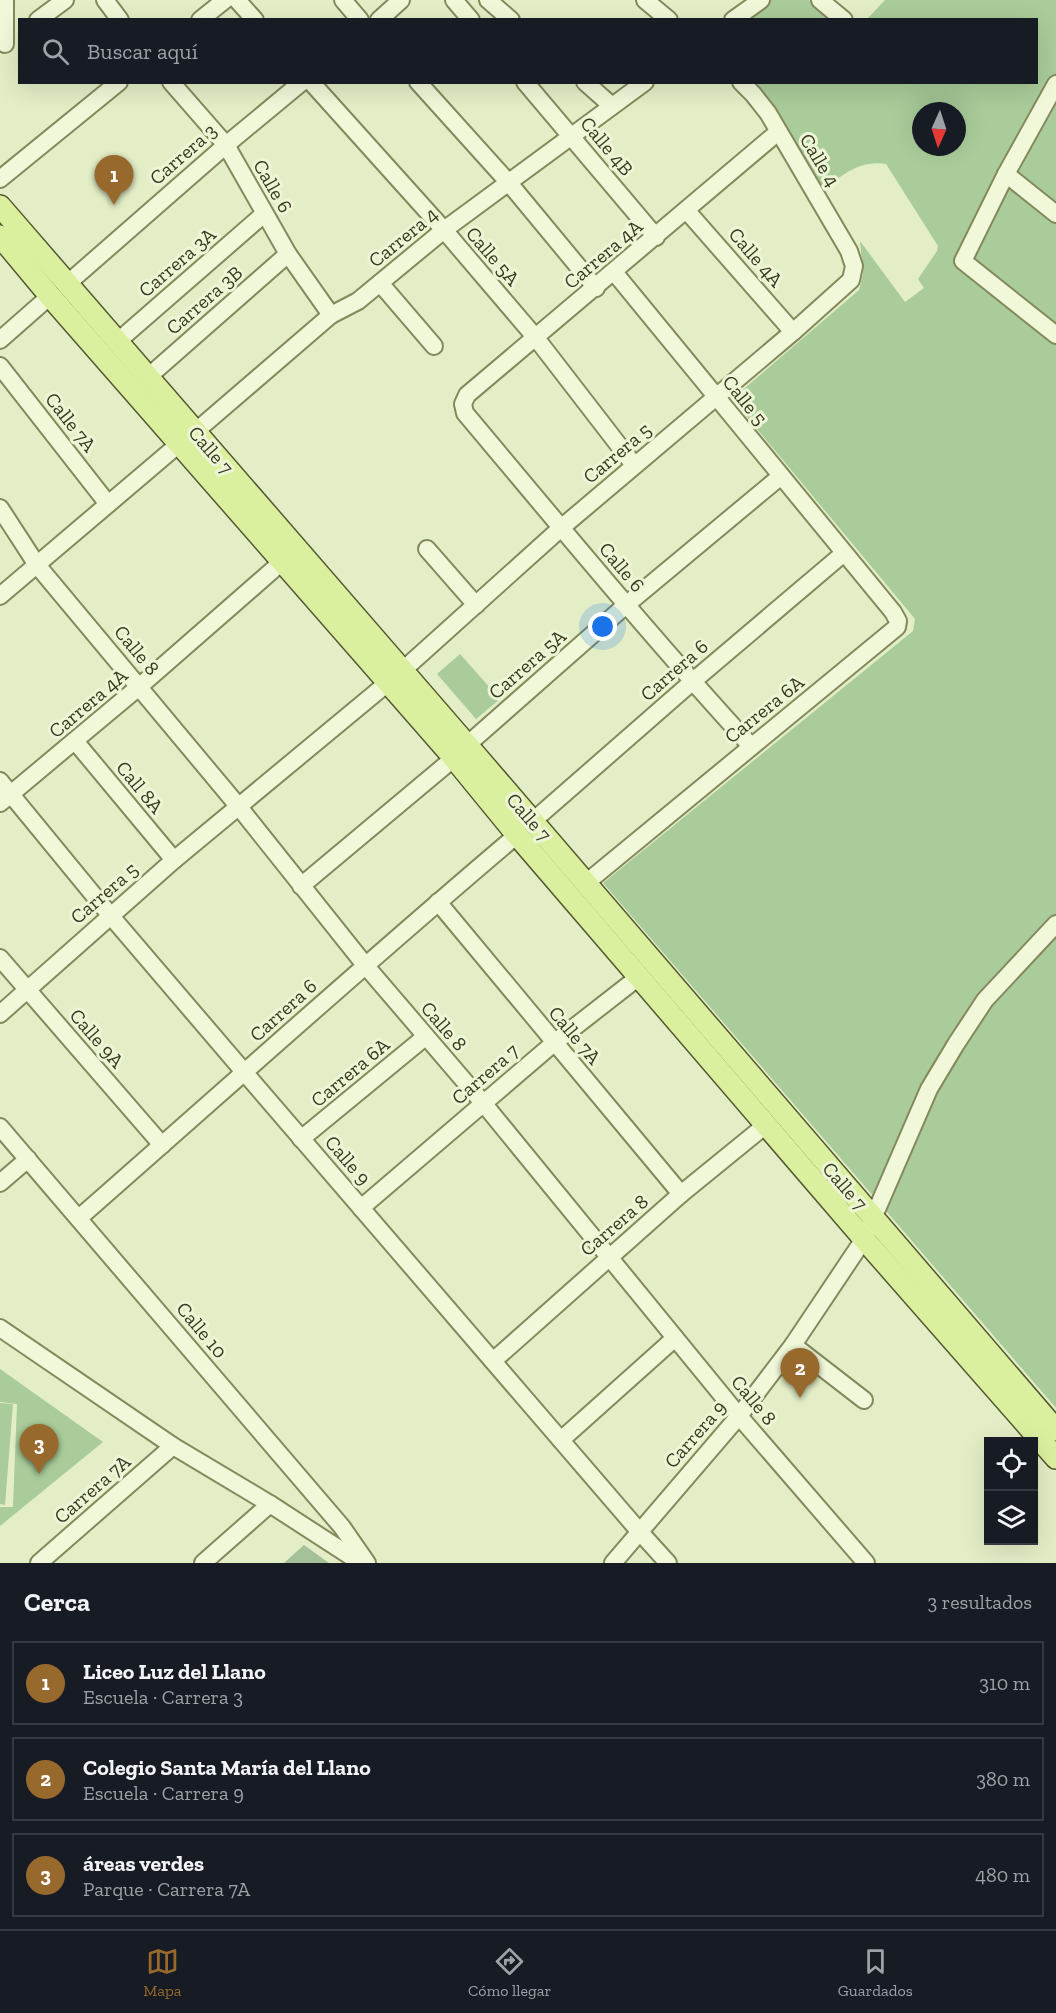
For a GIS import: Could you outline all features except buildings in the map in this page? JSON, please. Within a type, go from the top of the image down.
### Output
[{"type":"main road","name":"Calle 7","points":[[0,206],[58,290],[461,752],[525,828],[640,976],[864,1239],[1056,1458]]},
{"type":"main road","name":"Calle 7","points":[[0,236],[117,342],[148,377],[187,438],[283,561],[395,676]]},
{"type":"main road","name":"Calle 7","points":[[525,828],[586,883],[1056,1430]]},
{"type":"street","points":[[2,46],[5,0]]},
{"type":"street","points":[[41,18],[65,0]]},
{"type":"street","points":[[105,0],[118,18]]},
{"type":"street","points":[[202,18],[225,0]]},
{"type":"street","points":[[237,0],[253,18]]},
{"type":"street","points":[[343,0],[358,18]]},
{"type":"street","points":[[381,18],[400,0]]},
{"type":"street","points":[[454,0],[469,18]]},
{"type":"street","points":[[488,0],[509,18]]},
{"type":"street","points":[[645,0],[667,18]]},
{"type":"street","points":[[736,18],[761,0]]},
{"type":"street","points":[[820,0],[841,18]]},
{"type":"street","points":[[2,46],[18,34]]},
{"type":"street","points":[[0,179],[117,84]]},
{"type":"street","name":"Calle 6","points":[[173,84],[226,145],[288,254],[331,315]]},
{"type":"street","name":"Carrera 3","points":[[0,340],[300,84]]},
{"type":"street","name":"Calle 5A","points":[[313,84],[444,230],[536,338],[634,465]]},
{"type":"street","points":[[420,84],[509,183],[596,288]]},
{"type":"street","name":"Calle 4B","points":[[527,84],[656,237]]},
{"type":"street","points":[[587,84],[612,106]]},
{"type":"street","name":"Carrera 4","points":[[0,596],[331,315],[358,301],[444,230],[642,84]]},
{"type":"street","name":"Calle 4","points":[[743,84],[768,113],[849,251],[854,266]]},
{"type":"street","points":[[1056,84],[1050,109],[1005,174],[963,261],[1056,335]]},
{"type":"street","name":"Carrera 4A","points":[[465,413],[463,404],[467,395],[778,132]]},
{"type":"street","points":[[1005,174],[1056,214]]},
{"type":"street","name":"Calle 4A","points":[[687,211],[793,332]]},
{"type":"street","name":"Carrera 3A","points":[[117,342],[264,214]]},
{"type":"street","name":"Carrera 3B","points":[[148,377],[288,254]]},
{"type":"street","name":"Carrera 5","points":[[395,676],[561,528],[793,332],[851,280],[854,266]]},
{"type":"street","name":"Calle 5","points":[[614,272],[844,553]]},
{"type":"street","points":[[380,283],[434,346]]},
{"type":"street","name":"Calle 7A","points":[[0,366],[108,504]]},
{"type":"street","name":"Calle 6","points":[[465,413],[692,682],[751,746]]},
{"type":"street","name":"Carrera 5A","points":[[301,886],[461,752],[626,605],[781,476]]},
{"type":"street","name":"Calle 8","points":[[0,508],[37,565],[140,686],[365,965],[484,1104],[739,1416],[866,1563]]},
{"type":"street","points":[[427,549],[476,605]]},
{"type":"street","name":"Carrera 6","points":[[79,1218],[365,965],[844,553]]},
{"type":"street","name":"Carrera 6A","points":[[586,883],[897,627],[898,621],[893,612],[844,553]]},
{"type":"street","name":"Carrera 4A","points":[[4,793],[75,741],[283,561]]},
{"type":"street","points":[[239,807],[395,676]]},
{"type":"street","name":"Call 8A","points":[[75,741],[174,860]]},
{"type":"street","name":"Calle 9","points":[[4,793],[668,1563]]},
{"type":"street","name":"Carrera 5","points":[[0,1014],[110,915],[239,807]]},
{"type":"street","name":"Calle 7A","points":[[438,902],[681,1194]]},
{"type":"street","name":"Carrera 9","points":[[613,1563],[739,1416],[794,1345],[864,1239],[928,1089],[956,1044],[985,1000],[1056,924]]},
{"type":"street","name":"Calle 9A","points":[[0,958],[162,1145]]},
{"type":"street","name":"Carrera 7","points":[[361,1208],[554,1043],[640,976]]},
{"type":"street","name":"Carrera 6A","points":[[302,1139],[425,1037]]},
{"type":"street","name":"Carrera 8","points":[[493,1361],[681,1194],[767,1124]]},
{"type":"street","name":"Calle 10","points":[[0,1127],[342,1527],[367,1563]]},
{"type":"street","points":[[0,1183],[28,1159]]},
{"type":"street","points":[[0,1328],[173,1446],[362,1563]]},
{"type":"street","points":[[561,1440],[675,1338]]},
{"type":"street","points":[[794,1345],[864,1400]]},
{"type":"street","name":"Carrera 7A","points":[[39,1563],[173,1446]]},
{"type":"street","points":[[203,1563],[270,1504]]},
{"type":"green space","points":[[771,0],[809,0],[832,18],[748,18]]},
{"type":"green space","points":[[885,0],[1056,0],[1056,1408],[603,883],[913,631],[915,619],[732,399],[859,290],[863,274],[860,241],[905,302],[924,288],[918,279],[938,246],[886,164],[876,163],[858,167],[818,193],[772,103],[754,84],[1038,84],[1038,18],[868,18]]},
{"type":"green space","points":[[460,654],[500,699],[476,719],[437,674]]},
{"type":"green space","points":[[0,1369],[103,1442],[0,1526],[0,1507],[13,1507],[17,1404],[0,1402]]},
{"type":"green space","points":[[0,1403],[13,1404],[5,1505],[0,1504]]},
{"type":"green space","points":[[304,1545],[329,1563],[284,1563]]},
{"type":"place","name":"Liceo Luz del Llano","points":[[114,205]]},
{"type":"place","name":"Colegio Santa María del Llano","points":[[800,1398]]},
{"type":"place","name":"áreas verdes","points":[[39,1474]]}]
